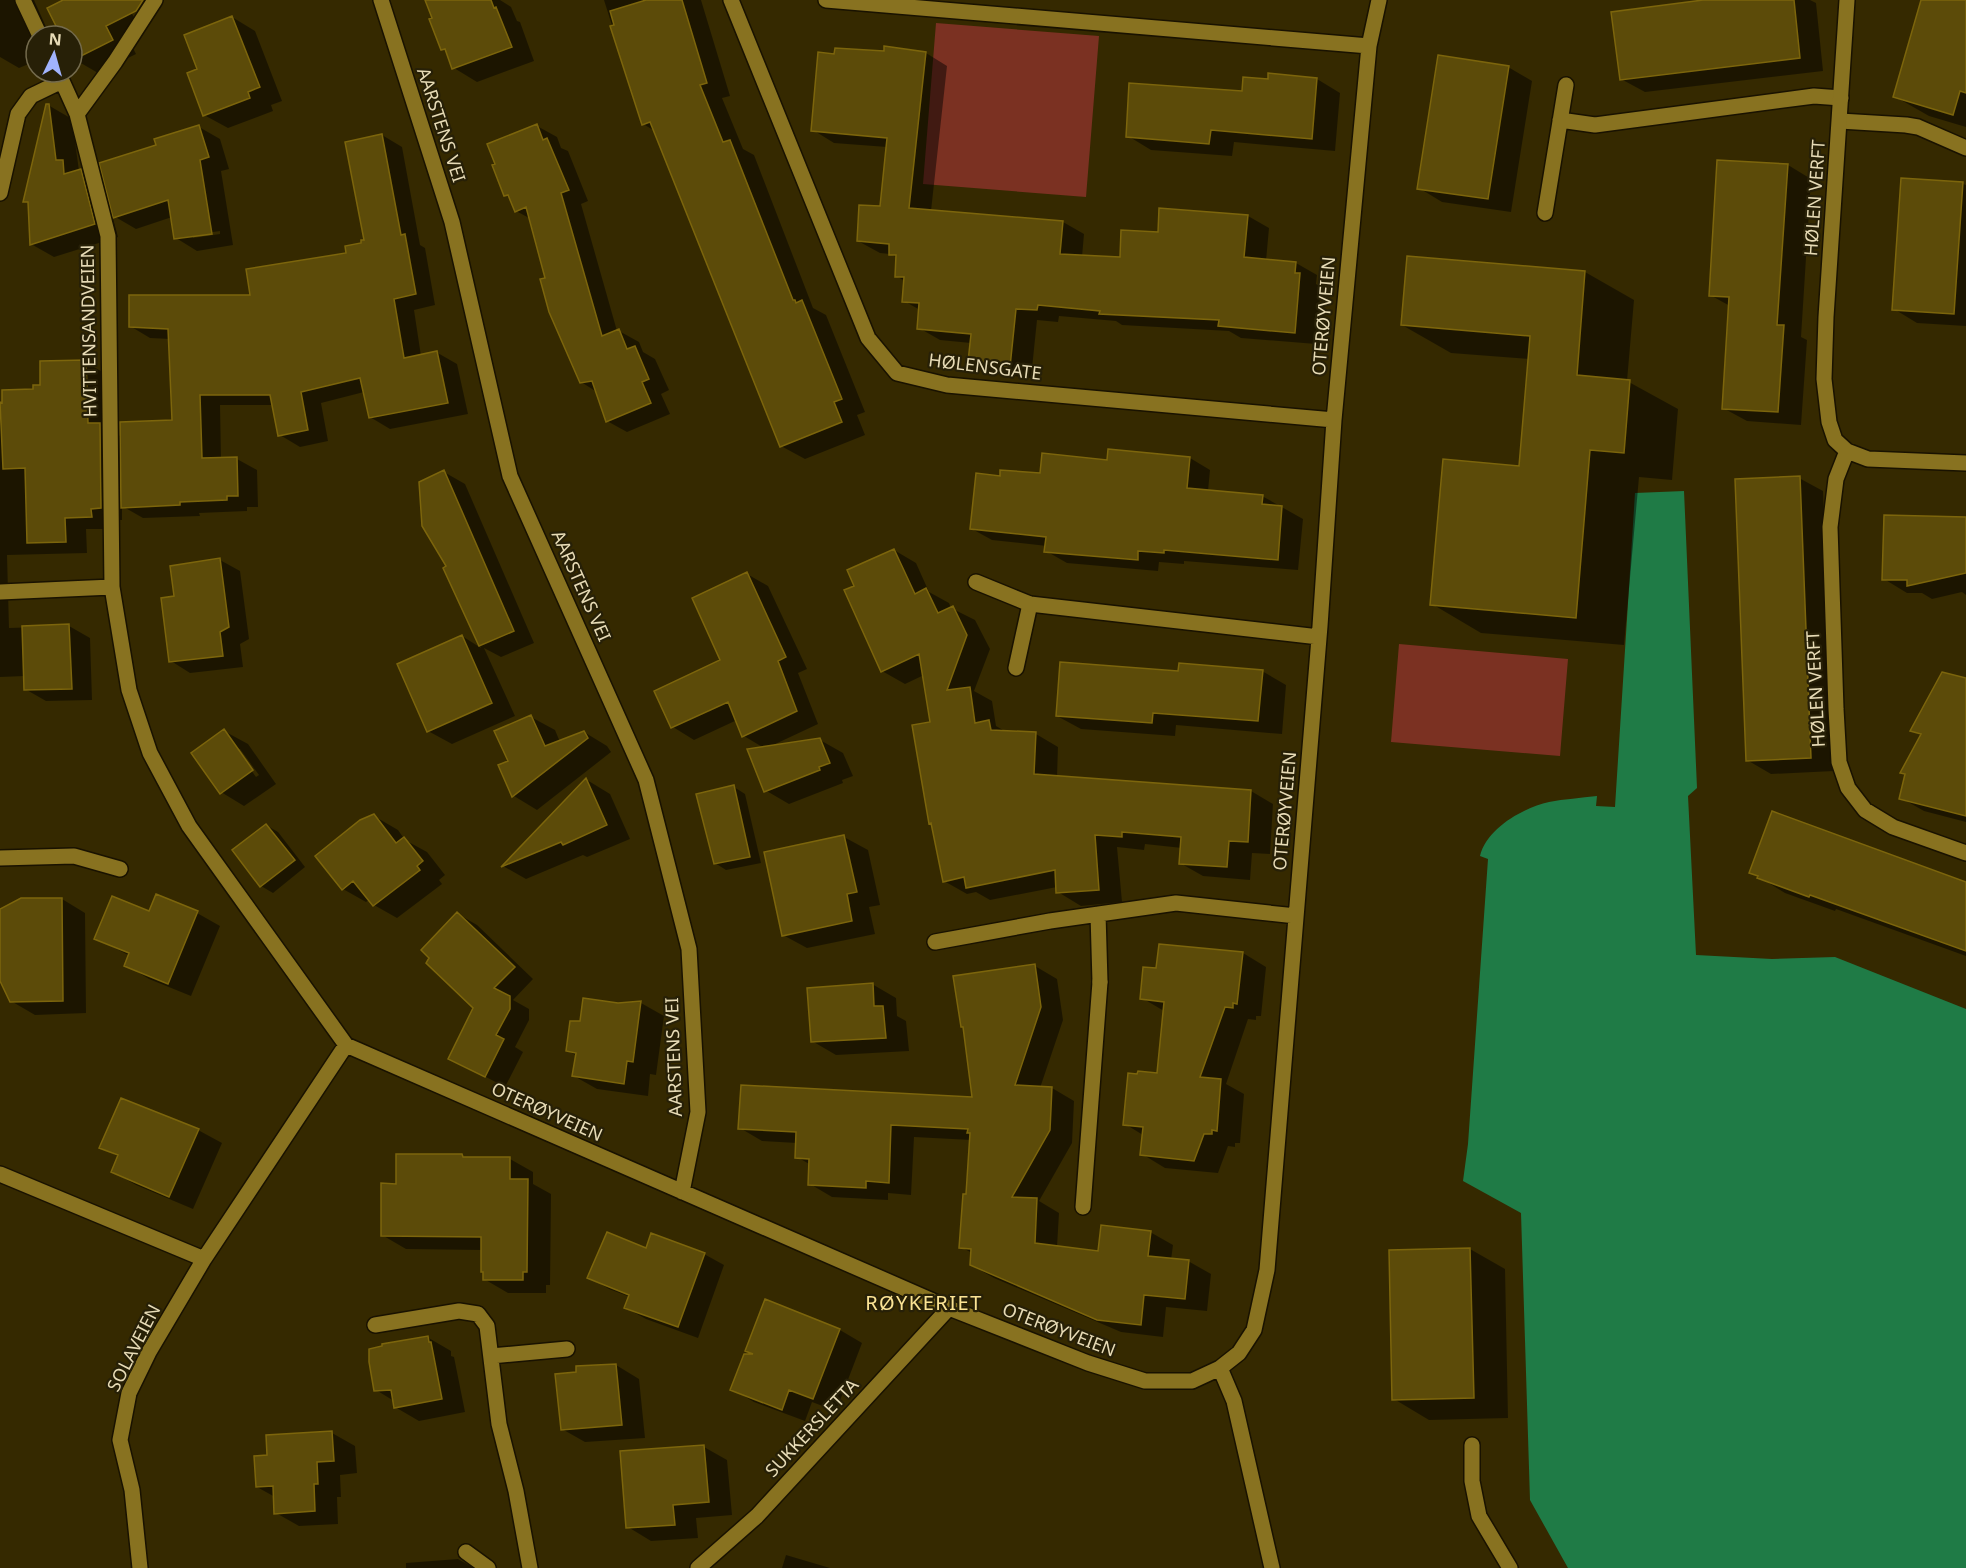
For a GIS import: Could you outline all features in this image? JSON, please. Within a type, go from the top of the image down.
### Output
[{"type":"street","points":[[23,0],[34,24]]},
{"type":"street","points":[[77,114],[116,62],[155,0]]},
{"type":"street","name":"AARSTENS VEI","points":[[381,0],[452,222],[510,476],[646,780],[672,881],[689,949],[698,1112],[682,1192]]},
{"type":"street","name":"HØLENSGATE","points":[[731,0],[868,338],[897,373],[956,386],[1334,420]]},
{"type":"street","points":[[826,0],[1369,46]]},
{"type":"street","name":"OTERØYVEIEN","points":[[346,1045],[949,1308],[1088,1363],[1145,1380],[1192,1381],[1220,1368],[1239,1353],[1254,1330],[1267,1270],[1319,637],[1334,420],[1369,46],[1379,0]]},
{"type":"street","name":"HØLEN VERFT","points":[[1847,0],[1824,379],[1829,422],[1835,441],[1846,451],[1836,479],[1830,527],[1839,762],[1848,788],[1865,810],[1893,827],[1966,853]]},
{"type":"street","name":"HVITTENSANDVEIEN","points":[[0,193],[18,114],[31,96],[49,84]]},
{"type":"street","name":"HVITTENSANDVEIEN","points":[[63,84],[77,114],[108,236],[112,586]]},
{"type":"street","points":[[1545,213],[1566,84]]},
{"type":"street","points":[[1560,120],[1594,125],[1814,96],[1841,98]]},
{"type":"street","name":"HØLEN VERFT","points":[[1840,122],[1918,127],[1966,148]]},
{"type":"street","points":[[1846,451],[1868,459],[1966,463]]},
{"type":"street","points":[[976,582],[1030,604],[1319,637]]},
{"type":"street","points":[[0,592],[112,586],[129,690],[150,753],[189,826],[346,1045]]},
{"type":"street","points":[[1016,668],[1030,604]]},
{"type":"street","points":[[0,858],[74,856],[120,869]]},
{"type":"street","points":[[935,942],[1050,921],[1176,903],[1296,916]]},
{"type":"street","points":[[1083,1207],[1100,982],[1098,914]]},
{"type":"street","name":"SOLAVEIEN","points":[[140,1568],[132,1490],[120,1440],[129,1393],[149,1352],[204,1259],[346,1045]]},
{"type":"street","points":[[0,1174],[204,1259]]},
{"type":"street","name":"SUKKERSLETTA","points":[[698,1568],[758,1516],[949,1308]]},
{"type":"street","points":[[375,1325],[459,1311],[478,1314],[487,1326],[499,1424],[516,1491],[530,1568]]},
{"type":"street","points":[[491,1356],[567,1349]]},
{"type":"street","points":[[1220,1368],[1234,1401],[1272,1568]]},
{"type":"street","points":[[1472,1445],[1472,1481],[1479,1516],[1510,1568]]},
{"type":"street","points":[[466,1552],[488,1568]]},
{"type":"shaded area","points":[[936,23],[1099,36],[1086,197],[923,184]]},
{"type":"shaded area","points":[[1684,491],[1697,788],[1688,796],[1696,955],[1772,959],[1835,957],[1966,1009],[1966,1568],[1568,1568],[1530,1500],[1521,1213],[1463,1181],[1468,1144],[1488,859],[1480,856],[1484,846],[1498,828],[1518,814],[1539,805],[1597,796],[1596,806],[1615,807],[1635,493]]},
{"type":"shaded area","points":[[1399,644],[1568,659],[1560,756],[1391,742]]},
{"type":"building","points":[[63,0],[143,0],[136,11],[106,26],[113,40],[84,54],[84,24],[55,24],[47,8]]},
{"type":"building","points":[[425,0],[491,0],[512,47],[452,69],[445,49],[441,50],[429,19],[432,18]]},
{"type":"building","points":[[646,0],[682,0],[707,83],[700,85],[723,142],[730,140],[793,300],[796,303],[802,300],[842,399],[834,402],[842,422],[780,447],[650,122],[642,125],[610,26],[614,25],[610,11]]},
{"type":"building","points":[[1703,0],[1794,0],[1800,58],[1620,80],[1611,12]]},
{"type":"building","points":[[1921,0],[1966,0],[1966,93],[1960,91],[1953,115],[1893,97]]},
{"type":"building","points":[[232,16],[260,87],[248,92],[250,98],[203,116],[187,73],[197,69],[184,35]]},
{"type":"building","points":[[884,46],[926,52],[909,208],[1063,221],[1060,254],[1120,257],[1121,230],[1158,232],[1159,208],[1248,215],[1244,257],[1296,262],[1295,273],[1300,273],[1295,333],[1218,326],[1219,320],[1099,314],[1100,311],[1038,305],[1037,310],[1016,309],[1010,367],[968,362],[971,334],[917,329],[919,303],[902,302],[904,277],[895,277],[896,255],[889,255],[889,244],[857,241],[859,205],[880,206],[887,138],[811,131],[818,52],[834,54],[835,48],[884,51]]},
{"type":"building","points":[[1438,55],[1509,66],[1488,199],[1417,189]]},
{"type":"building","points":[[1268,73],[1317,78],[1312,139],[1211,130],[1209,144],[1126,137],[1129,83],[1242,91],[1243,77],[1268,79]]},
{"type":"building","points":[[46,104],[49,104],[56,160],[63,160],[64,174],[81,169],[95,224],[30,245],[28,202],[23,202]]},
{"type":"building","points":[[537,124],[543,140],[547,138],[569,190],[561,193],[602,336],[619,329],[627,349],[635,346],[649,379],[642,382],[651,403],[606,422],[592,381],[580,383],[549,312],[540,279],[545,278],[526,207],[515,212],[508,195],[504,196],[487,144]]},
{"type":"building","points":[[199,125],[209,157],[200,160],[212,234],[174,239],[168,200],[113,218],[99,163],[156,145],[154,139]]},
{"type":"building","points":[[382,134],[401,235],[405,234],[416,294],[394,299],[404,358],[437,351],[448,403],[369,418],[360,378],[301,392],[308,430],[278,436],[270,395],[200,395],[202,458],[237,457],[238,496],[227,496],[227,500],[180,502],[180,505],[121,508],[120,422],[172,420],[168,329],[129,327],[129,295],[250,295],[246,269],[346,253],[345,246],[361,243],[361,240],[364,240],[345,142]]},
{"type":"building","points":[[1717,160],[1788,164],[1777,325],[1784,325],[1778,412],[1722,409],[1729,297],[1709,296]]},
{"type":"building","points":[[1901,178],[1963,182],[1954,314],[1892,310]]},
{"type":"building","points":[[1407,256],[1585,271],[1577,375],[1630,380],[1624,453],[1590,450],[1576,618],[1430,605],[1443,459],[1519,466],[1530,336],[1401,325]]},
{"type":"building","points":[[86,360],[88,423],[100,423],[101,508],[91,509],[92,517],[65,518],[66,542],[27,543],[25,468],[3,469],[0,402],[2,403],[2,390],[33,389],[33,385],[40,385],[40,361]]},
{"type":"building","points":[[1108,449],[1190,457],[1187,488],[1263,495],[1262,504],[1282,506],[1278,560],[1164,550],[1164,553],[1138,551],[1138,560],[1044,552],[1046,537],[970,529],[976,473],[1000,476],[1000,470],[1040,473],[1042,453],[1107,460]]},
{"type":"building","points":[[444,470],[514,631],[479,646],[443,568],[446,566],[422,526],[419,482]]},
{"type":"building","points":[[1800,476],[1811,758],[1746,761],[1735,479]]},
{"type":"building","points":[[1884,515],[1966,517],[1966,573],[1907,586],[1907,580],[1882,580]]},
{"type":"building","points":[[894,549],[915,594],[926,588],[938,613],[953,606],[967,635],[947,690],[970,687],[975,723],[989,720],[991,730],[1036,732],[1034,774],[1251,790],[1248,842],[1229,841],[1227,867],[1179,864],[1181,837],[1122,832],[1122,837],[1095,835],[1099,890],[1056,893],[1055,870],[966,888],[964,877],[943,882],[931,823],[929,824],[912,725],[930,722],[919,654],[881,672],[844,590],[854,586],[847,570]]},
{"type":"building","points":[[220,558],[229,627],[220,632],[223,656],[169,662],[161,598],[174,596],[170,566]]},
{"type":"building","points":[[747,572],[786,657],[778,661],[797,711],[742,737],[728,702],[671,728],[654,691],[720,660],[692,598]]},
{"type":"building","points":[[69,624],[72,689],[24,690],[22,626]]},
{"type":"building","points":[[462,635],[492,703],[427,732],[397,664]]},
{"type":"building","points":[[1060,662],[1178,671],[1179,663],[1263,670],[1258,721],[1153,713],[1152,723],[1056,716]]},
{"type":"building","points":[[1942,672],[1966,678],[1966,816],[1899,799],[1905,774],[1900,773],[1921,734],[1910,731]]},
{"type":"building","points":[[531,715],[545,746],[584,731],[588,738],[512,797],[498,765],[508,761],[494,731]]},
{"type":"building","points":[[224,729],[253,770],[220,794],[191,753]]},
{"type":"building","points":[[820,738],[830,763],[819,767],[820,770],[764,792],[747,749]]},
{"type":"building","points":[[586,778],[607,825],[563,845],[561,842],[501,867]]},
{"type":"building","points":[[734,785],[750,857],[714,864],[696,794]]},
{"type":"building","points":[[1772,811],[1966,882],[1966,951],[1810,895],[1809,897],[1749,873]]},
{"type":"building","points":[[374,814],[396,843],[404,837],[423,861],[417,866],[420,870],[373,906],[353,881],[342,890],[315,856],[360,820]]},
{"type":"building","points":[[266,824],[295,860],[260,887],[232,850]]},
{"type":"building","points":[[844,835],[857,892],[847,894],[852,921],[782,936],[764,852]]},
{"type":"building","points":[[156,894],[198,911],[168,984],[124,966],[129,953],[94,939],[112,896],[149,911]]},
{"type":"building","points":[[21,898],[62,898],[63,1001],[10,1002],[0,981],[0,909]]},
{"type":"building","points":[[457,912],[515,967],[494,988],[510,996],[510,1009],[496,1035],[504,1039],[485,1077],[448,1059],[473,1008],[426,963],[429,958],[421,950]]},
{"type":"building","points":[[1159,944],[1243,952],[1237,1004],[1233,1003],[1233,1008],[1225,1007],[1200,1077],[1221,1079],[1217,1131],[1212,1130],[1212,1134],[1204,1134],[1194,1161],[1140,1155],[1143,1127],[1123,1125],[1128,1073],[1137,1074],[1138,1071],[1157,1073],[1164,1002],[1140,999],[1143,967],[1156,968]]},
{"type":"building","points":[[1035,964],[1041,1007],[1015,1085],[1052,1087],[1050,1130],[1012,1197],[1037,1198],[1035,1243],[1098,1251],[1101,1225],[1151,1231],[1148,1256],[1189,1260],[1185,1299],[1144,1295],[1141,1325],[1097,1320],[970,1265],[971,1249],[959,1248],[963,1194],[966,1194],[970,1133],[967,1133],[968,1129],[891,1125],[889,1183],[866,1181],[866,1188],[808,1185],[809,1159],[795,1158],[796,1132],[738,1129],[741,1085],[972,1097],[963,1027],[961,1027],[953,976]]},
{"type":"building","points":[[873,983],[874,1006],[883,1006],[886,1038],[811,1042],[807,988]]},
{"type":"building","points":[[583,998],[618,1003],[641,1001],[633,1062],[627,1061],[624,1084],[572,1076],[576,1053],[566,1051],[570,1021],[580,1021]]},
{"type":"building","points":[[121,1098],[199,1129],[169,1197],[111,1172],[118,1155],[99,1148]]},
{"type":"building","points":[[396,1154],[510,1157],[510,1179],[528,1179],[527,1272],[523,1272],[523,1280],[483,1280],[481,1237],[381,1236],[381,1183],[396,1184]]},
{"type":"building","points":[[607,1232],[646,1248],[651,1233],[705,1253],[678,1327],[624,1308],[629,1295],[587,1278]]},
{"type":"building","points":[[1470,1248],[1474,1398],[1392,1400],[1389,1250]]},
{"type":"building","points":[[765,1299],[840,1329],[813,1399],[789,1390],[782,1410],[730,1390],[744,1354],[753,1354],[745,1351]]},
{"type":"building","points":[[428,1336],[442,1399],[394,1408],[391,1390],[374,1391],[369,1349],[382,1346],[382,1344]]},
{"type":"building","points":[[616,1364],[622,1425],[561,1430],[555,1374],[576,1372],[576,1366]]},
{"type":"building","points":[[332,1431],[334,1461],[317,1462],[318,1484],[314,1484],[315,1511],[274,1514],[273,1486],[256,1487],[254,1456],[267,1455],[266,1435]]},
{"type":"building","points":[[704,1445],[709,1502],[673,1505],[675,1525],[626,1528],[620,1451]]},
{"type":"district","name":"RØYKERIET","points":[[924,1303]]}]
